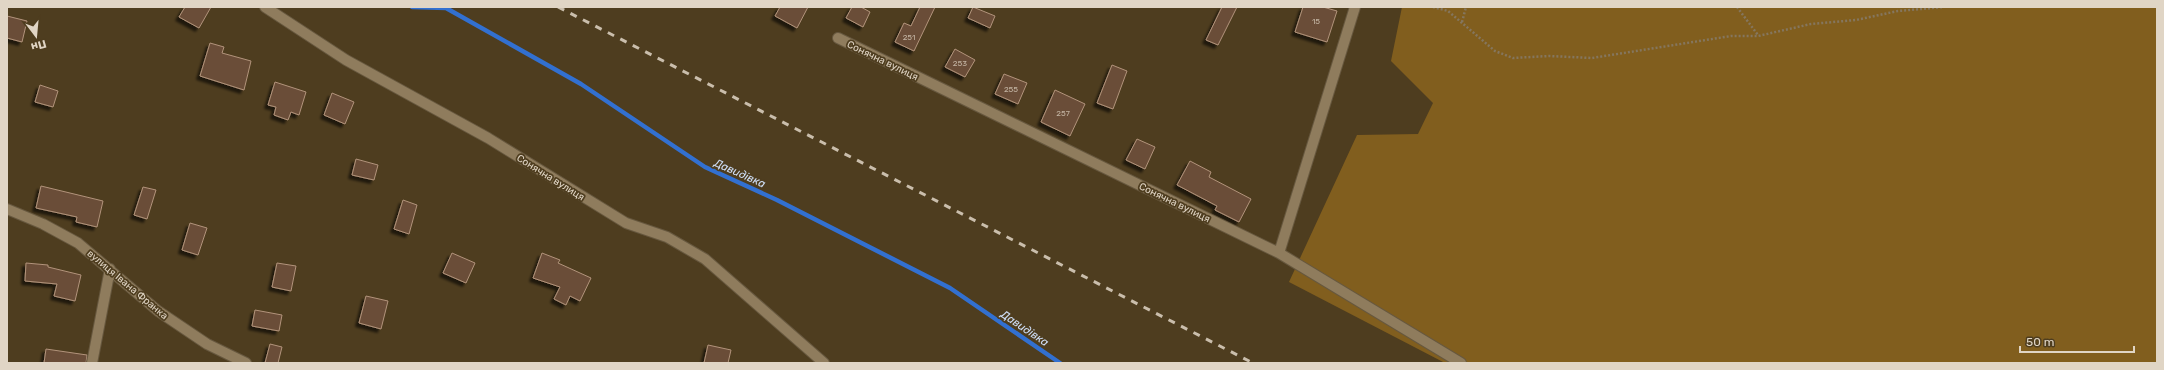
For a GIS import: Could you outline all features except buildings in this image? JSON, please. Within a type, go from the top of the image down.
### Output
[{"type":"street","name":"Сонячна вулиця","points":[[265,7],[346,60],[488,138],[626,224],[667,237],[705,259],[824,363]]},
{"type":"street","points":[[1279,254],[1356,7]]},
{"type":"street","name":"Сонячна вулиця","points":[[838,38],[1279,254],[1462,363]]},
{"type":"street","name":"вулиця Івана Франка","points":[[7,209],[43,224],[78,243],[158,311],[207,344],[246,363]]},
{"type":"street","points":[[92,363],[110,269]]},
{"type":"path","points":[[1433,7],[1448,11],[1495,51],[1513,58],[1549,56],[1592,58],[1731,36],[1758,36],[1811,24],[1944,7]]},
{"type":"path","points":[[1462,22],[1466,7]]},
{"type":"path","points":[[1737,7],[1758,36]]},
{"type":"shaded area","points":[[1402,7],[2157,7],[2157,363],[1445,363],[1289,282],[1357,135],[1418,134],[1433,103],[1391,61]]},
{"type":"waterway","name":"Давидівка","points":[[412,7],[446,8],[581,84],[705,167],[777,200],[950,288],[1060,363]]},
{"type":"railway","points":[[558,7],[1253,363]]}]
